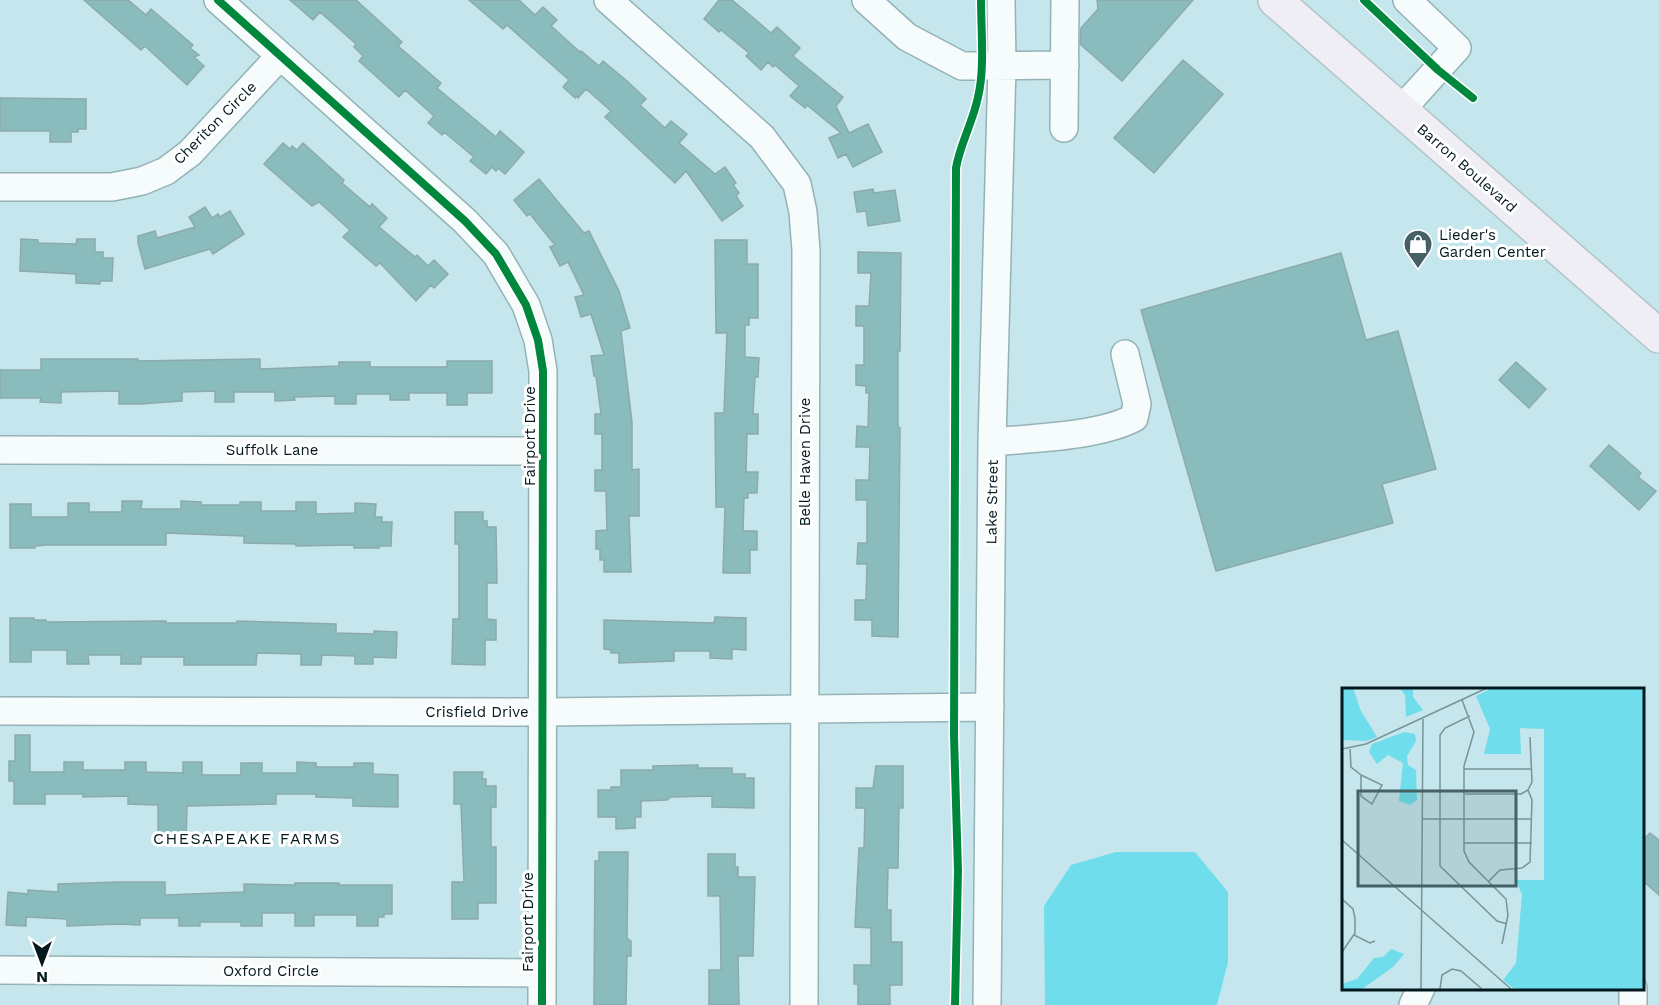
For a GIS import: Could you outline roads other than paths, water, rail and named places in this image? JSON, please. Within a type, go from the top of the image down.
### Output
[{"type":"main road","name":"Barron Boulevard","points":[[1278,2],[1659,336]]},
{"type":"street","name":"Fairport Drive","points":[[218,0],[465,221],[496,254],[526,305],[538,340],[543,372],[542,1005]]},
{"type":"street","name":"Belle Haven Drive","points":[[608,0],[762,137],[797,184],[803,212],[806,250],[804,1005]]},
{"type":"street","points":[[866,0],[908,37],[962,66],[1065,65]]},
{"type":"street","name":"Lake Street","points":[[987,1005],[992,442],[1002,66],[1001,0]]},
{"type":"street","points":[[1064,128],[1065,0]]},
{"type":"street","points":[[1401,110],[1457,48],[1407,0]]},
{"type":"street","name":"Cheriton Circle","points":[[0,187],[112,187],[142,181],[166,171],[190,153],[280,56]]},
{"type":"street","points":[[992,442],[1089,431],[1124,423],[1134,418],[1137,404],[1125,354]]},
{"type":"street","name":"Suffolk Lane","points":[[0,450],[543,451]]},
{"type":"street","name":"Crisfield Drive","points":[[0,711],[543,712],[990,707]]},
{"type":"street","name":"Oxford Circle","points":[[0,970],[542,973]]},
{"type":"street","points":[[1413,1005],[1420,990]]},
{"type":"place","name":"Lieder's Garden Center","points":[[1418,270]]},
{"type":"district","name":"CHESAPEAKE FARMS","points":[[247,838]]}]
